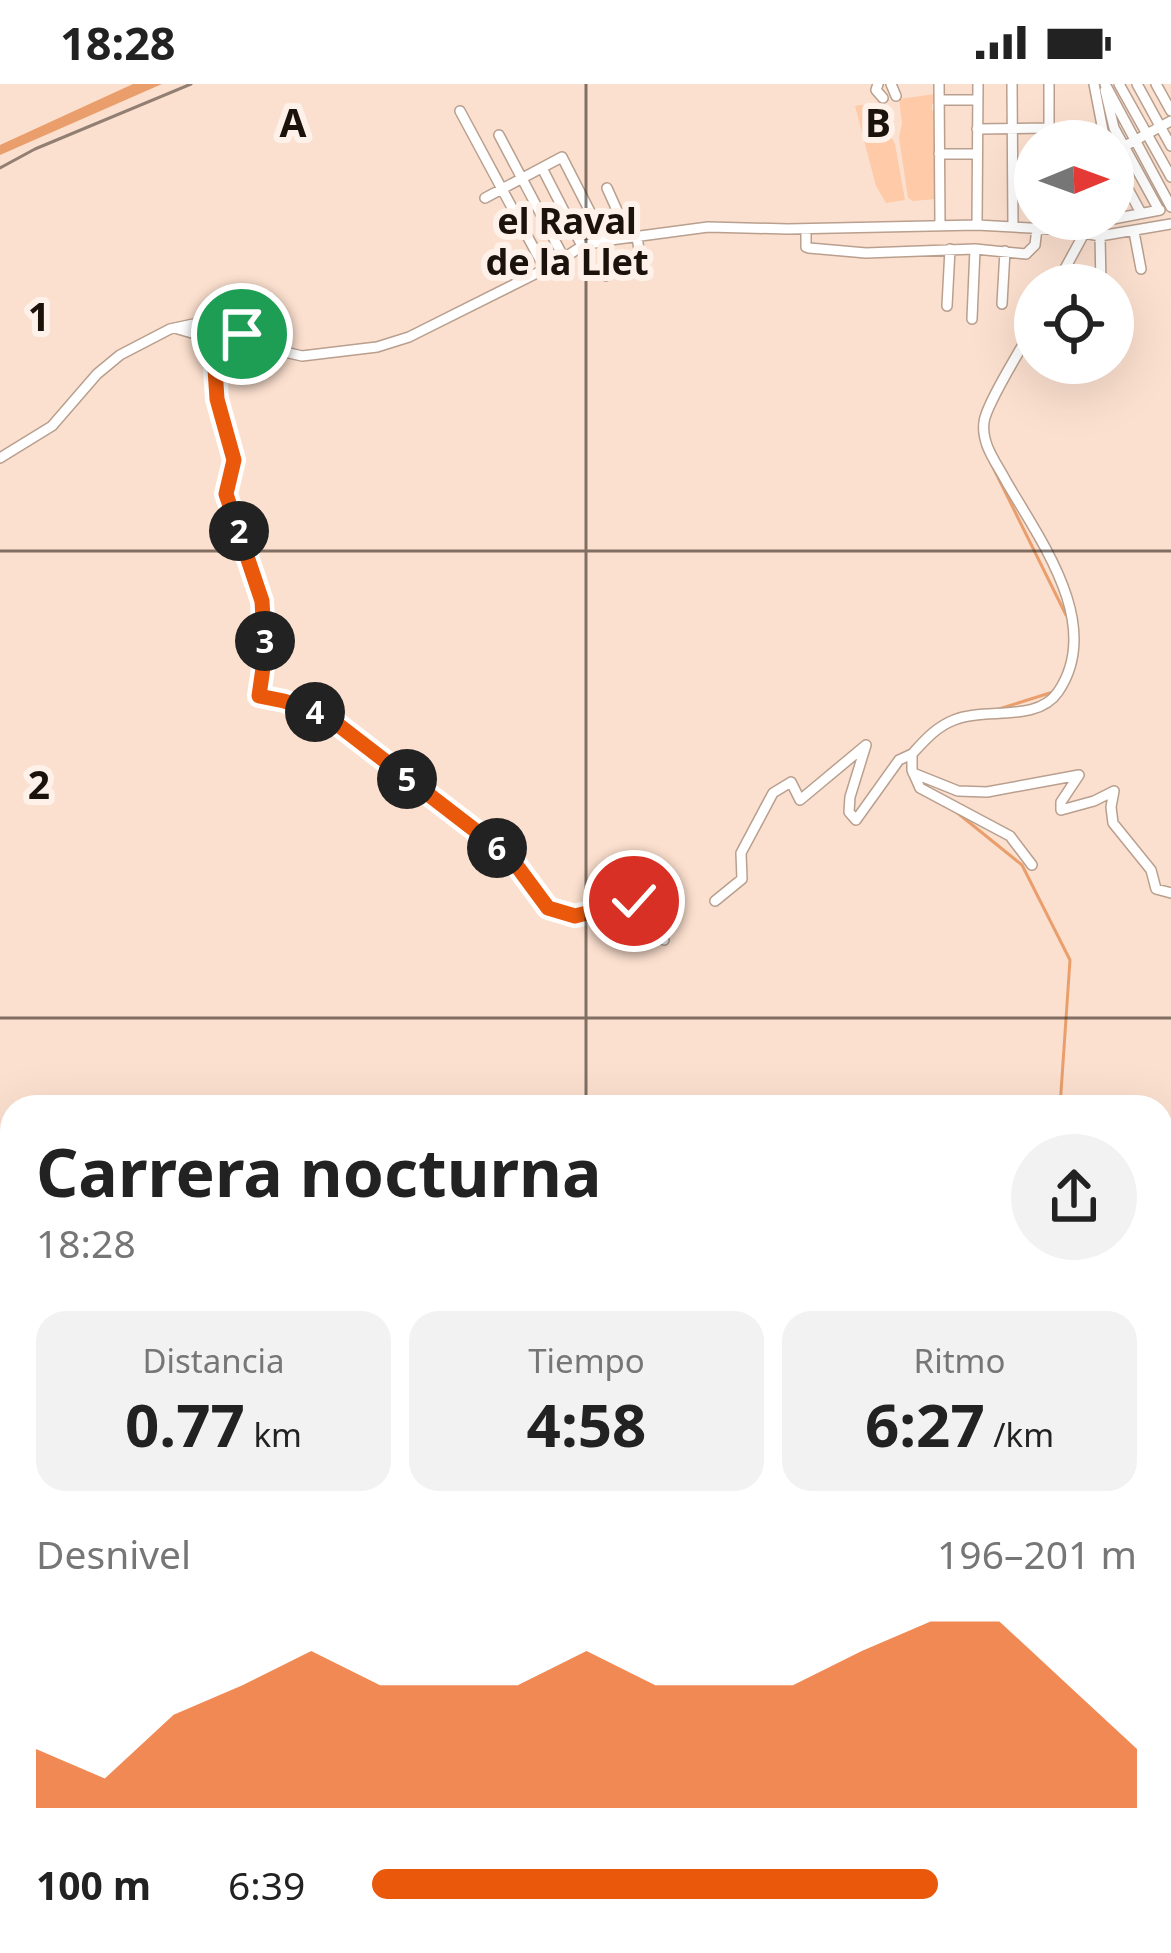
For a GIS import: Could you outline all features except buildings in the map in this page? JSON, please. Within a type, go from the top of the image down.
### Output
[{"type":"street","points":[[878,84],[876,90],[884,98]]},
{"type":"street","points":[[891,84],[896,96]]},
{"type":"street","points":[[939,84],[940,224]]},
{"type":"street","points":[[977,225],[978,84]]},
{"type":"street","points":[[0,458],[52,426],[120,355],[175,328],[216,323],[272,349],[302,356],[376,347],[410,337],[583,246],[605,241],[709,227],[1013,226],[1012,84]]},
{"type":"street","points":[[1048,84],[1048,120]]},
{"type":"street","points":[[1094,84],[1102,120]]},
{"type":"street","points":[[1105,84],[1123,120]]},
{"type":"street","points":[[1105,84],[1112,120]]},
{"type":"street","points":[[1119,84],[1171,177]]},
{"type":"street","points":[[1115,104],[1146,85]]},
{"type":"street","points":[[1146,85],[1171,111]]},
{"type":"street","points":[[1146,85],[1166,124],[1171,146]]},
{"type":"street","points":[[939,100],[978,100]]},
{"type":"street","points":[[460,110],[542,271]]},
{"type":"street","points":[[1166,124],[1134,141],[1167,208]]},
{"type":"street","points":[[977,129],[1012,129]]},
{"type":"street","points":[[499,135],[564,258]]},
{"type":"street","points":[[939,154],[977,154]]},
{"type":"street","points":[[485,198],[562,157],[605,241],[606,276]]},
{"type":"street","points":[[1134,162],[1167,208]]},
{"type":"street","points":[[542,168],[583,246]]},
{"type":"street","points":[[607,188],[641,262]]},
{"type":"street","points":[[1134,201],[1141,214]]},
{"type":"street","points":[[1134,215],[1167,208]]},
{"type":"street","points":[[1142,269],[1134,232],[1171,224]]},
{"type":"street","points":[[806,229],[806,247],[866,253],[975,249],[1026,254],[1038,240]]},
{"type":"street","points":[[947,306],[950,249]]},
{"type":"street","points":[[972,319],[975,249]]},
{"type":"street","points":[[1002,304],[1005,251]]},
{"type":"street","points":[[175,328],[213,339],[242,334]]},
{"type":"street","points":[[213,339],[217,399],[234,460],[226,494],[262,601],[265,654],[259,696],[328,717],[511,858],[548,908],[575,916],[591,912],[619,881],[634,885],[636,916],[664,940]]},
{"type":"street","points":[[716,901],[742,879],[741,854],[773,793],[791,782],[800,800],[866,745],[850,797],[849,812],[856,820],[899,760],[912,754],[933,731],[958,718],[1040,708],[1055,697],[1068,675],[1075,622],[1053,562],[984,443],[983,418],[1014,362]]},
{"type":"street","points":[[912,754],[920,788],[1010,836],[1032,865]]},
{"type":"street","points":[[914,773],[958,791],[987,792],[1079,776],[1061,802],[1061,810],[1114,791],[1113,823],[1151,870],[1156,889],[1171,893]]},
{"type":"shaded area","points":[[133,84],[162,84],[0,155],[0,145]]},
{"type":"shaded area","points":[[935,94],[936,199],[913,201],[908,198],[899,138],[899,99]]},
{"type":"shaded area","points":[[882,102],[905,200],[886,203],[876,186],[855,106]]},
{"type":"waterway","points":[[983,447],[1066,615]]},
{"type":"waterway","points":[[999,709],[1053,692]]},
{"type":"waterway","points":[[955,811],[1022,865],[1070,960],[1061,1095]]},
{"type":"railway","points":[[0,168],[191,84]]},
{"type":"district","name":"el Raval de la Llet","points":[[567,240]]},
{"type":"route","points":[[242,334],[213,339],[217,399],[234,460],[226,494],[262,601],[265,654],[259,696],[328,717],[511,858],[548,908],[575,916],[591,912],[619,881],[634,885],[634,901]]}]
